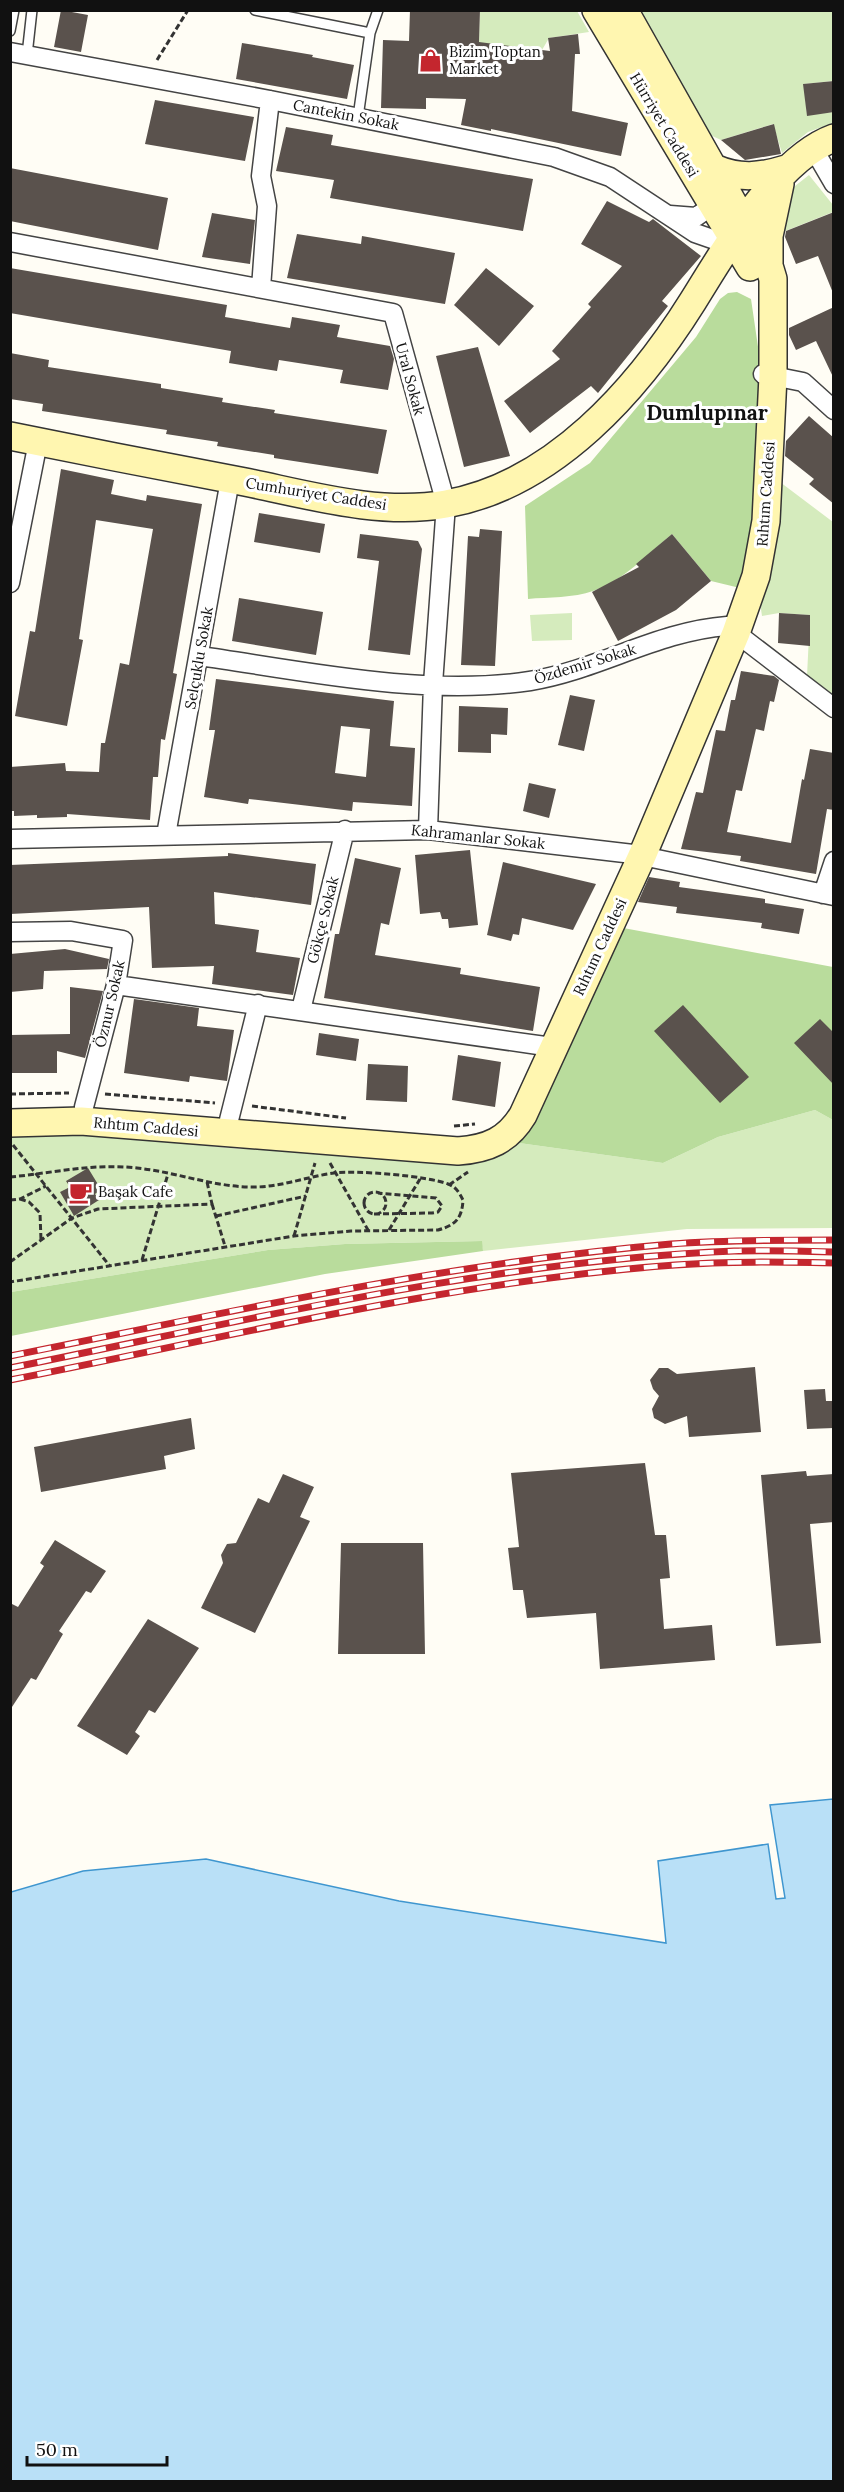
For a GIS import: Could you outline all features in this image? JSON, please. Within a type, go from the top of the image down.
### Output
[{"type":"main road","name":"Hürriyet Caddesi","points":[[596,10],[730,234]]},
{"type":"main road","name":"Hürriyet Caddesi","points":[[624,10],[714,168],[730,234]]},
{"type":"main road","points":[[709,273],[730,234],[786,169],[823,143]]},
{"type":"main road","points":[[714,168],[726,174],[746,176],[786,169]]},
{"type":"main road","name":"Rıhtım Caddesi","points":[[10,1123],[81,1121],[458,1151],[492,1145],[514,1130],[524,1115],[638,855],[732,630],[755,526],[768,375],[763,280],[770,224],[786,169]]},
{"type":"main road","points":[[730,234],[763,280]]},
{"type":"main road","points":[[709,273],[734,268],[763,280]]},
{"type":"main road","name":"Cumhuriyet Caddesi","points":[[10,436],[369,505],[446,504],[497,489],[525,475],[575,440],[630,384],[675,330],[709,273]]},
{"type":"main road","name":"Rıhtım Caddesi","points":[[10,1107],[84,1107],[431,1137],[476,1135],[496,1130],[508,1122],[638,855]]},
{"type":"street","name":"Cantekin Sokak","points":[[19,54],[270,99],[523,150],[584,166],[632,189],[695,233],[730,234]]},
{"type":"street","points":[[261,288],[267,206],[261,176],[270,99]]},
{"type":"street","points":[[823,143],[834,184]]},
{"type":"street","points":[[668,214],[696,217],[706,210],[708,200]]},
{"type":"street","name":"Ural Sokak","points":[[10,242],[393,313],[446,504],[433,684],[428,830]]},
{"type":"street","points":[[768,375],[803,382],[834,410]]},
{"type":"street","points":[[10,583],[38,441]]},
{"type":"street","name":"Selçuklu Sokak","points":[[166,835],[230,480]]},
{"type":"street","points":[[732,630],[834,708]]},
{"type":"street","name":"Özdemir Sokak","points":[[200,656],[341,677],[433,684],[501,684],[532,680],[599,662],[676,635],[732,630]]},
{"type":"street","name":"Gökçe Sokak","points":[[301,1010],[345,830]]},
{"type":"street","name":"Kahramanlar Sokak","points":[[10,839],[428,830],[638,855],[828,895]]},
{"type":"street","points":[[828,895],[834,861]]},
{"type":"street","name":"Öznur Sokak","points":[[10,932],[71,931],[123,940],[116,985],[84,1107]]},
{"type":"street","points":[[116,985],[545,1046]]},
{"type":"street","points":[[229,1120],[258,1004]]},
{"type":"lane","points":[[10,31],[14,10]]},
{"type":"lane","points":[[19,54],[32,10]]},
{"type":"lane","points":[[255,10],[370,33]]},
{"type":"lane","points":[[358,117],[370,33],[378,10]]},
{"type":"path","points":[[147,77],[188,10]]},
{"type":"path","points":[[10,1141],[109,1265]]},
{"type":"path","points":[[327,1158],[369,1231]]},
{"type":"path","points":[[294,1236],[316,1160]]},
{"type":"path","points":[[10,1177],[81,1167],[110,1166],[250,1187],[273,1186],[336,1173],[437,1181],[458,1191],[463,1200],[459,1219],[451,1226],[438,1230],[389,1230],[294,1236],[10,1282]]},
{"type":"path","points":[[142,1260],[168,1174]]},
{"type":"path","points":[[389,1230],[420,1179]]},
{"type":"path","points":[[207,1182],[225,1246]]},
{"type":"path","points":[[10,1200],[20,1199],[46,1186]]},
{"type":"path","points":[[374,1214],[381,1212],[386,1203],[378,1193]]},
{"type":"path","points":[[378,1193],[410,1196],[436,1198],[442,1203],[441,1210],[432,1213],[374,1214],[365,1209],[364,1201],[367,1195],[378,1193]]},
{"type":"path","points":[[216,1216],[306,1196]]},
{"type":"path","points":[[20,1199],[29,1202],[40,1213],[40,1241]]},
{"type":"path","points":[[10,1262],[72,1218],[98,1209],[212,1204]]},
{"type":"green space","points":[[480,11],[577,11],[589,32],[549,38],[542,50],[479,43]]},
{"type":"green space","points":[[637,11],[833,11],[833,81],[804,84],[807,115],[833,112],[833,123],[808,132],[782,153],[773,124],[721,140],[706,133]]},
{"type":"green space","points":[[809,175],[833,205],[833,212],[783,232],[790,190]]},
{"type":"green space","points":[[737,292],[751,299],[762,374],[755,526],[740,588],[711,581],[672,534],[635,566],[615,580],[593,591],[578,595],[528,599],[525,506],[590,463],[696,337],[720,299],[728,293]]},
{"type":"green space","points":[[768,473],[833,522],[833,698],[807,676],[810,615],[779,613],[762,616],[756,576]]},
{"type":"green space","points":[[572,613],[572,640],[532,641],[530,615]]},
{"type":"green space","points":[[618,927],[833,967],[833,1120],[815,1110],[718,1137],[663,1163],[519,1143]]},
{"type":"green space","points":[[815,1110],[833,1120],[833,1228],[687,1229],[483,1251],[481,1241],[345,1244],[268,1250],[11,1292],[11,1132],[115,1137],[241,1149],[256,1144],[474,1159],[519,1143],[663,1163],[718,1137]]},
{"type":"green space","points":[[482,1241],[483,1251],[325,1274],[11,1336],[11,1292],[268,1250],[345,1244]]},
{"type":"water","points":[[833,1799],[833,2481],[11,2481],[11,1892],[83,1871],[206,1859],[399,1901],[666,1943],[658,1861],[768,1844],[776,1899],[785,1898],[770,1805]]},
{"type":"building","points":[[61,10],[88,15],[81,52],[54,47]]},
{"type":"building","points":[[410,10],[480,10],[479,42],[550,51],[548,38],[578,34],[580,54],[575,54],[572,111],[628,123],[621,156],[461,125],[466,99],[426,98],[426,109],[381,108],[383,40],[409,41]]},
{"type":"building","points":[[242,43],[313,55],[312,57],[354,65],[347,99],[236,79]]},
{"type":"building","points":[[834,81],[834,112],[807,116],[803,84]]},
{"type":"building","points":[[155,100],[254,117],[245,161],[145,144]]},
{"type":"building","points":[[774,124],[781,154],[745,160],[721,140]]},
{"type":"building","points":[[286,127],[333,135],[331,145],[533,179],[523,231],[330,198],[334,180],[276,171]]},
{"type":"building","points":[[10,168],[168,198],[158,250],[10,221]]},
{"type":"building","points":[[607,201],[649,222],[653,219],[701,256],[662,301],[668,306],[598,393],[591,386],[530,433],[504,401],[560,359],[552,351],[591,307],[588,304],[622,266],[581,244]]},
{"type":"building","points":[[834,212],[833,293],[818,256],[796,264],[785,237],[786,231]]},
{"type":"building","points":[[212,213],[255,220],[250,264],[202,257]]},
{"type":"building","points":[[297,234],[361,244],[362,236],[455,253],[445,304],[287,278]]},
{"type":"building","points":[[10,268],[227,305],[225,317],[290,328],[292,317],[340,325],[337,337],[390,346],[394,359],[388,390],[340,383],[343,370],[279,360],[277,371],[229,363],[231,351],[10,313]]},
{"type":"building","points":[[486,268],[534,306],[499,346],[454,305]]},
{"type":"building","points":[[834,307],[834,379],[816,341],[796,350],[789,335],[789,328]]},
{"type":"building","points":[[478,347],[510,456],[464,467],[436,356]]},
{"type":"building","points":[[10,353],[49,360],[48,367],[161,384],[161,388],[223,398],[222,402],[275,410],[274,413],[387,430],[378,474],[274,458],[274,455],[217,446],[218,442],[166,434],[167,430],[42,411],[43,404],[10,399]]},
{"type":"building","points":[[809,416],[834,438],[834,504],[809,484],[814,479],[785,456],[786,441]]},
{"type":"building","points":[[61,469],[114,480],[111,494],[146,501],[147,495],[202,504],[173,673],[177,674],[165,740],[161,739],[158,777],[153,777],[150,820],[67,814],[67,817],[37,818],[37,815],[14,816],[14,811],[10,811],[10,767],[65,763],[66,771],[99,772],[101,743],[105,743],[120,663],[129,665],[153,529],[96,520],[79,639],[83,640],[67,726],[15,716],[30,631],[35,632]]},
{"type":"building","points":[[259,513],[325,524],[320,553],[254,542]]},
{"type":"building","points":[[480,529],[502,531],[495,666],[461,665],[468,536],[479,537]]},
{"type":"building","points":[[360,534],[418,541],[422,549],[410,655],[368,650],[379,561],[357,558]]},
{"type":"building","points":[[672,534],[711,581],[676,610],[618,641],[592,592],[639,567],[636,564]]},
{"type":"building","points":[[239,598],[323,612],[316,655],[232,641]]},
{"type":"building","points":[[779,613],[810,615],[810,646],[778,643]]},
{"type":"building","points":[[741,671],[774,676],[779,680],[774,702],[770,701],[764,731],[756,729],[742,791],[736,790],[727,832],[791,843],[802,779],[804,780],[810,749],[834,753],[834,810],[827,809],[816,874],[740,861],[741,856],[681,849],[696,792],[703,793],[716,730],[725,731],[731,700],[735,700]]},
{"type":"building","points":[[216,679],[394,701],[390,746],[415,748],[412,806],[353,802],[352,811],[249,799],[248,804],[204,797],[215,730],[209,730]],"holes":[[[341,726],[370,729],[366,777],[335,773]]]},
{"type":"building","points":[[570,695],[595,700],[584,751],[558,745]]},
{"type":"building","points":[[459,706],[508,708],[507,735],[491,734],[491,753],[458,752]]},
{"type":"building","points":[[529,783],[556,789],[549,818],[523,811]]},
{"type":"building","points":[[470,850],[478,925],[449,928],[448,919],[442,919],[440,912],[420,914],[415,855]]},
{"type":"building","points":[[228,853],[316,864],[311,905],[214,892],[215,924],[259,930],[256,952],[300,958],[293,995],[212,984],[214,966],[152,968],[149,907],[10,914],[10,865],[228,856]]},
{"type":"building","points":[[355,858],[401,868],[389,925],[381,923],[375,955],[461,968],[460,974],[540,987],[533,1031],[324,998],[335,934],[339,934]]},
{"type":"building","points":[[503,862],[596,884],[573,930],[522,918],[519,935],[513,934],[511,941],[487,935]]},
{"type":"building","points":[[649,877],[680,882],[679,887],[765,899],[765,903],[804,909],[799,934],[761,928],[762,923],[676,913],[677,907],[638,902]]},
{"type":"building","points":[[65,949],[109,959],[107,969],[44,971],[43,989],[10,992],[10,954]]},
{"type":"building","points":[[70,987],[103,991],[85,1058],[57,1051],[57,1073],[10,1073],[10,1035],[70,1034]]},
{"type":"building","points":[[134,999],[199,1008],[197,1026],[234,1030],[227,1081],[190,1076],[189,1082],[124,1073]]},
{"type":"building","points":[[683,1005],[749,1077],[720,1103],[654,1031]]},
{"type":"building","points":[[820,1019],[834,1033],[834,1085],[794,1043]]},
{"type":"building","points":[[319,1033],[359,1039],[356,1061],[316,1055]]},
{"type":"building","points":[[458,1055],[501,1062],[495,1107],[452,1100]]},
{"type":"building","points":[[368,1064],[408,1066],[407,1102],[366,1100]]},
{"type":"building","name":"Başak Cafe","points":[[88,1168],[99,1186],[97,1187],[99,1191],[95,1194],[99,1200],[74,1216],[60,1192],[70,1187],[66,1181]]},
{"type":"building","points":[[755,1367],[761,1432],[689,1437],[687,1416],[665,1424],[654,1418],[652,1409],[659,1396],[650,1380],[659,1368],[668,1368],[677,1374]]},
{"type":"building","points":[[825,1389],[826,1401],[834,1401],[834,1428],[807,1429],[804,1390]]},
{"type":"building","points":[[191,1418],[195,1449],[164,1456],[166,1469],[41,1492],[34,1447]]},
{"type":"building","points":[[645,1463],[655,1535],[666,1535],[670,1578],[660,1579],[664,1629],[712,1625],[715,1660],[600,1669],[596,1613],[527,1618],[523,1590],[513,1590],[508,1548],[519,1547],[511,1473]]},
{"type":"building","points":[[806,1471],[807,1476],[834,1474],[834,1522],[810,1524],[821,1643],[776,1646],[761,1475]]},
{"type":"building","points":[[283,1474],[314,1487],[300,1517],[310,1521],[255,1633],[201,1608],[223,1563],[221,1555],[227,1544],[236,1543],[258,1498],[269,1503]]},
{"type":"building","points":[[55,1540],[106,1571],[91,1593],[86,1591],[59,1631],[63,1634],[36,1680],[31,1678],[10,1710],[10,1603],[18,1607],[44,1566],[40,1563]]},
{"type":"building","points":[[341,1543],[423,1543],[425,1654],[338,1654]]},
{"type":"building","points":[[148,1619],[199,1648],[155,1713],[149,1710],[135,1732],[140,1736],[127,1755],[77,1726]]},
{"type":"railway","points":[[10,1356],[257,1306],[504,1263],[671,1244],[834,1240]]},
{"type":"railway","points":[[10,1368],[370,1295],[552,1267],[643,1257],[734,1251],[834,1252]]},
{"type":"railway","points":[[10,1380],[341,1312],[509,1284],[675,1265],[754,1262],[834,1263]]},
{"type":"place","name":"Bizim Toptan Market","points":[[431,61]]},
{"type":"place","name":"Başak Cafe","points":[[80,1192]]},
{"type":"district","name":"Dumlupınar","points":[[707,413]]}]
